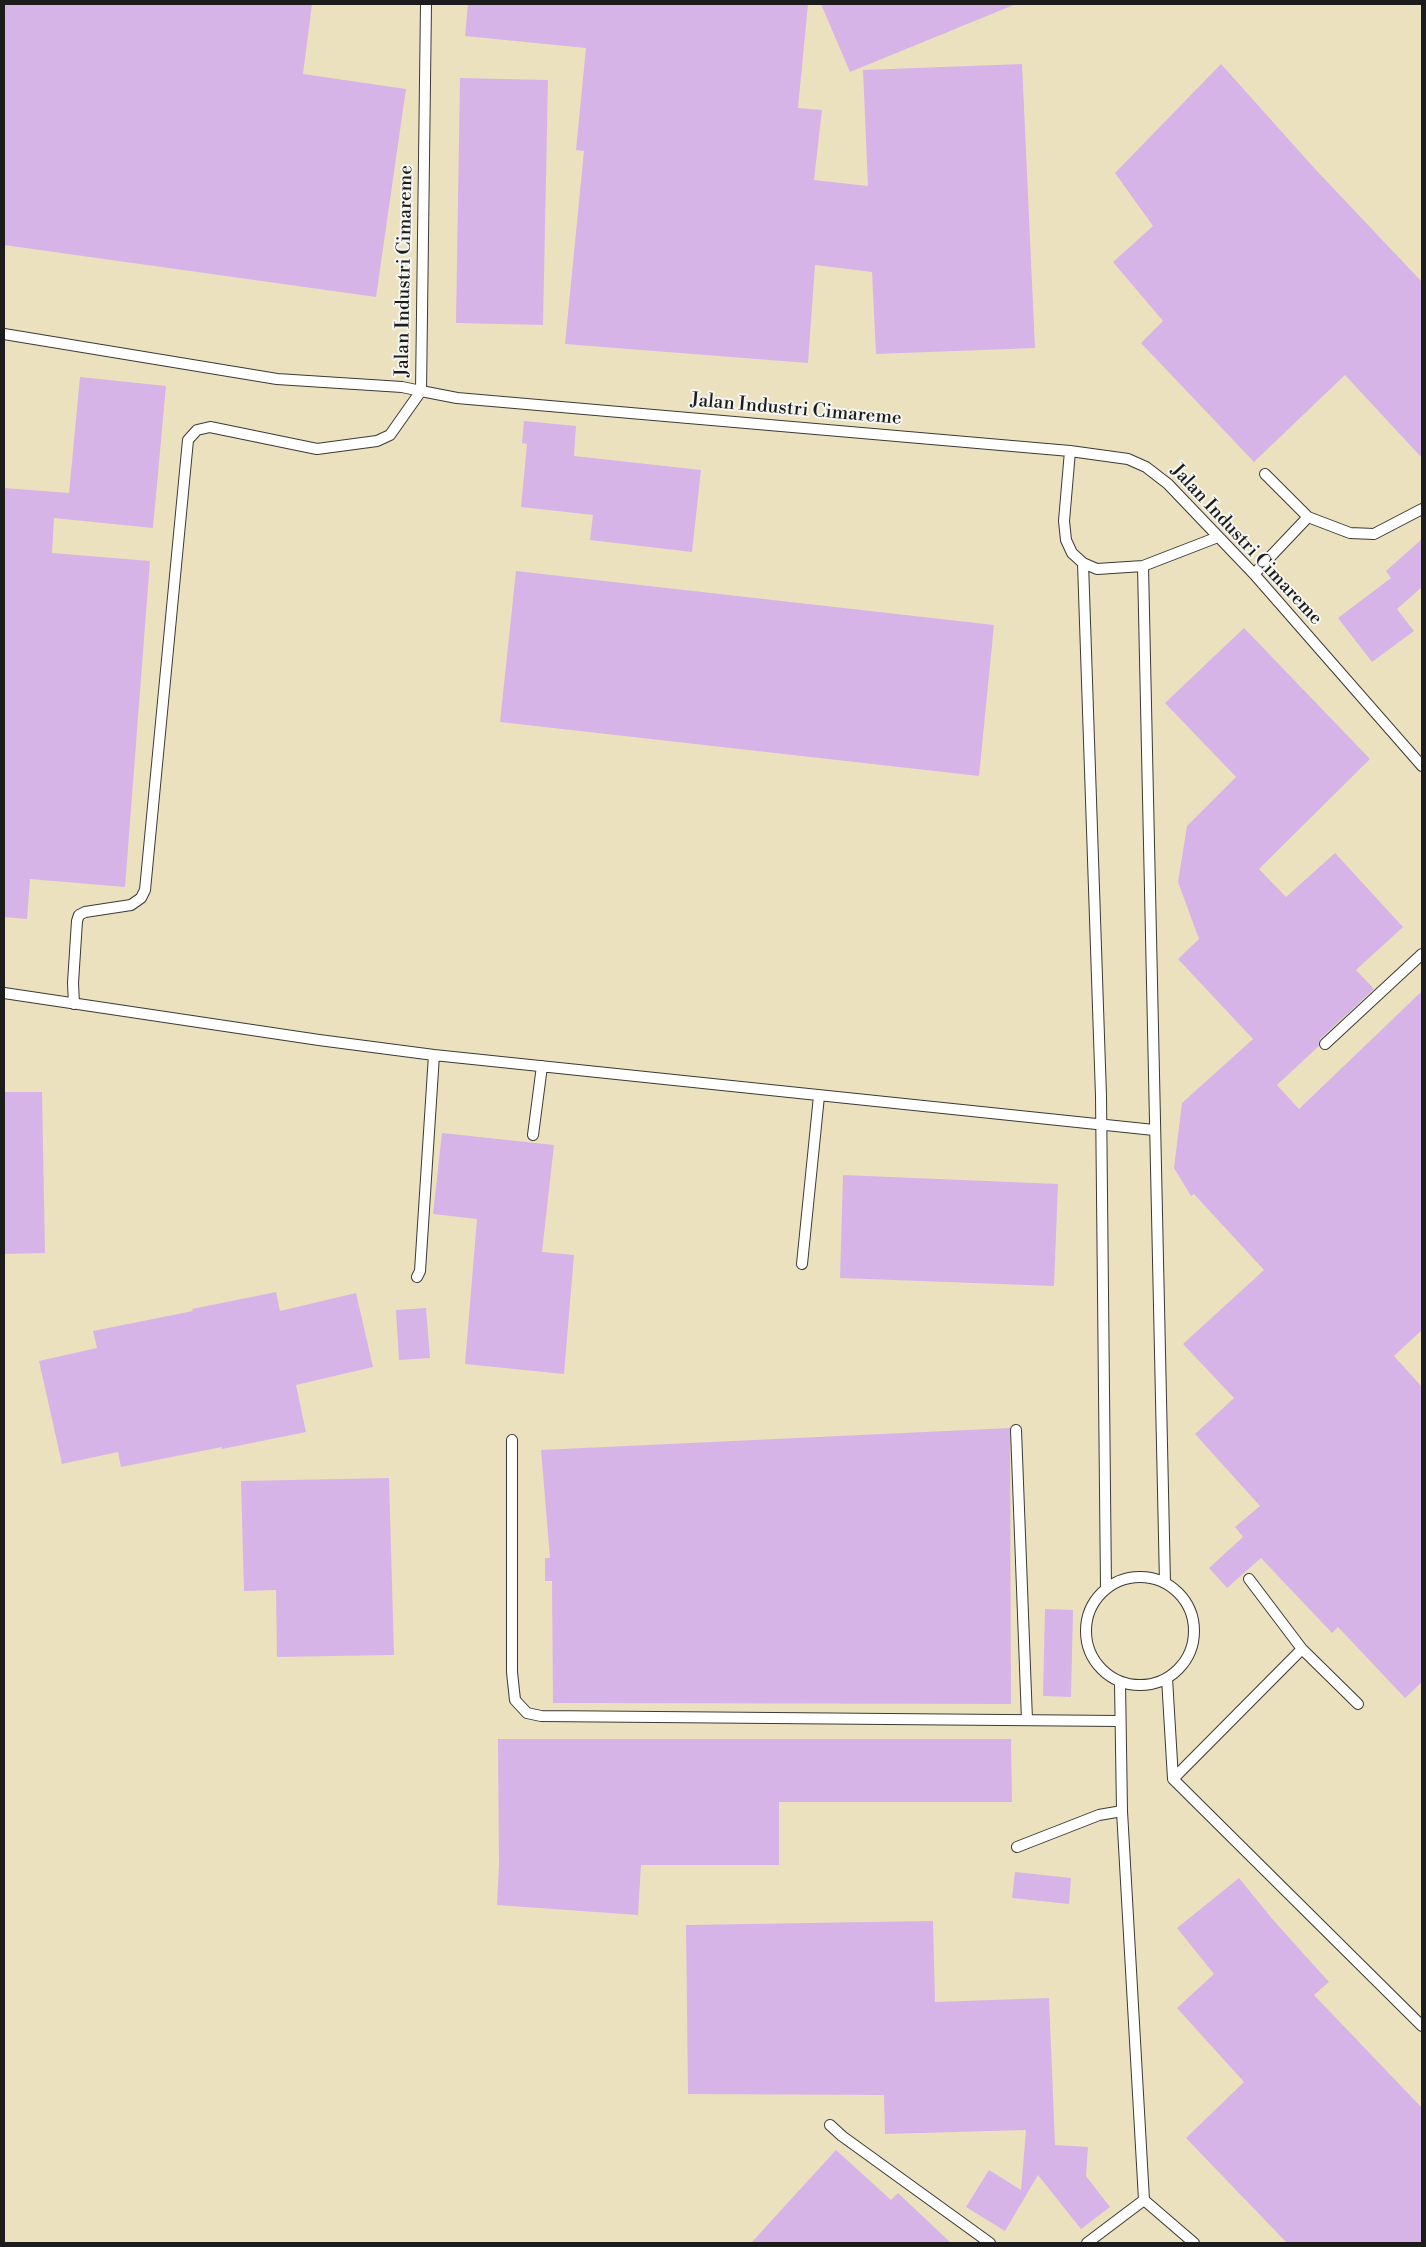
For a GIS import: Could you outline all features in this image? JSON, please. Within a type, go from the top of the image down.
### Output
[{"type":"lane","name":"Jalan Industri Cimareme","points":[[426,4],[422,391],[457,398],[1070,451],[1128,459],[1146,467],[1168,484],[1254,574],[1422,766]]},
{"type":"lane","points":[[4,334],[277,379],[402,387],[422,391],[390,435],[377,441],[317,449],[210,427],[197,430],[188,440],[145,890],[141,898],[131,905],[85,912],[79,915],[73,983],[74,1004]]},
{"type":"lane","points":[[1070,451],[1064,521],[1066,540],[1072,553],[1083,563],[1097,569],[1143,566],[1218,537]]},
{"type":"lane","points":[[1265,474],[1308,518],[1350,533],[1374,534],[1422,509]]},
{"type":"lane","points":[[1254,574],[1308,518]]},
{"type":"lane","points":[[1083,563],[1102,1125],[1106,1588]]},
{"type":"lane","points":[[1143,566],[1165,1583]]},
{"type":"lane","points":[[1325,1044],[1422,954]]},
{"type":"lane","points":[[4,993],[319,1040],[434,1055],[1154,1130]]},
{"type":"lane","points":[[417,1277],[420,1272],[434,1055]]},
{"type":"lane","points":[[533,1135],[542,1066]]},
{"type":"lane","points":[[802,1264],[819,1096]]},
{"type":"lane","points":[[1016,1430],[1027,1720]]},
{"type":"lane","points":[[512,1440],[512,1672],[515,1700],[527,1713],[541,1716],[1120,1721]]},
{"type":"lane","points":[[1145,1577],[1165,1583],[1183,1598],[1193,1619],[1193,1642],[1184,1663],[1167,1678],[1152,1684],[1136,1686],[1120,1682],[1097,1665],[1086,1639],[1089,1611],[1106,1588],[1125,1579],[1145,1577]]},
{"type":"lane","points":[[1248,1579],[1302,1649],[1358,1704]]},
{"type":"lane","points":[[1173,1779],[1302,1649]]},
{"type":"lane","points":[[1167,1678],[1173,1779],[1422,2026]]},
{"type":"lane","points":[[1120,1682],[1122,1811],[1144,2200],[1194,2243]]},
{"type":"lane","points":[[1018,1847],[1099,1815],[1122,1811]]},
{"type":"lane","points":[[830,2125],[842,2136],[990,2243]]},
{"type":"lane","points":[[1087,2243],[1144,2200]]},
{"type":"building","points":[[4,4],[312,4],[303,74],[406,89],[376,297],[4,245]]},
{"type":"building","points":[[468,4],[808,4],[798,108],[822,110],[814,180],[868,186],[863,70],[1022,64],[1035,348],[876,354],[872,272],[815,265],[808,363],[565,344],[584,151],[576,150],[586,48],[465,36]]},
{"type":"building","points":[[821,4],[1016,4],[850,72]]},
{"type":"building","points":[[1221,64],[1316,170],[1422,282],[1422,458],[1345,375],[1254,462],[1141,343],[1163,321],[1113,262],[1153,226],[1115,173]]},
{"type":"building","points":[[460,78],[548,80],[543,325],[456,323]]},
{"type":"building","points":[[80,377],[166,386],[153,528],[54,518],[52,553],[150,561],[125,887],[30,879],[27,919],[4,917],[4,488],[69,493]]},
{"type":"building","points":[[524,421],[576,426],[574,456],[701,470],[692,552],[590,540],[593,515],[521,507],[527,444],[522,443]]},
{"type":"building","points":[[1422,539],[1422,587],[1397,609],[1414,631],[1372,662],[1338,618],[1391,578],[1386,571]]},
{"type":"building","points":[[516,571],[994,625],[979,776],[500,722]]},
{"type":"building","points":[[1244,628],[1370,759],[1259,869],[1286,897],[1335,853],[1403,927],[1356,970],[1374,989],[1320,1039],[1319,1046],[1277,1085],[1299,1109],[1422,991],[1422,1330],[1394,1356],[1422,1387],[1422,1682],[1405,1698],[1338,1627],[1332,1633],[1261,1558],[1227,1588],[1209,1568],[1243,1537],[1235,1527],[1260,1506],[1195,1434],[1234,1398],[1183,1344],[1264,1270],[1194,1194],[1191,1196],[1174,1168],[1182,1103],[1253,1039],[1178,959],[1199,939],[1178,882],[1187,826],[1236,777],[1165,703]]},
{"type":"building","points":[[4,1092],[42,1092],[45,1253],[4,1254]]},
{"type":"building","points":[[442,1133],[554,1145],[542,1252],[574,1255],[564,1374],[465,1364],[477,1219],[433,1214]]},
{"type":"building","points":[[843,1175],[1058,1184],[1054,1286],[840,1278]]},
{"type":"building","points":[[276,1292],[280,1311],[356,1293],[373,1367],[296,1385],[306,1432],[121,1467],[118,1452],[62,1464],[39,1361],[97,1348],[93,1331]]},
{"type":"building","points":[[426,1308],[430,1358],[399,1360],[396,1310]]},
{"type":"building","points":[[1010,1428],[1011,1704],[553,1703],[552,1581],[545,1581],[545,1558],[550,1558],[541,1450]]},
{"type":"building","points":[[389,1478],[394,1655],[277,1657],[276,1590],[244,1591],[241,1481]]},
{"type":"building","points":[[1045,1609],[1073,1610],[1071,1697],[1043,1696]]},
{"type":"building","points":[[498,1739],[1011,1739],[1012,1802],[779,1802],[779,1865],[641,1865],[638,1915],[497,1905],[499,1865]]},
{"type":"building","points":[[1015,1872],[1071,1878],[1069,1904],[1012,1898]]},
{"type":"building","points":[[1239,1878],[1274,1921],[1329,1982],[1314,1995],[1422,2108],[1422,2243],[1287,2243],[1186,2138],[1244,2082],[1177,2008],[1214,1974],[1177,1928]]},
{"type":"building","points":[[933,1921],[935,2002],[1049,1998],[1055,2145],[1088,2147],[1086,2176],[1110,2207],[1081,2229],[1038,2175],[1005,2231],[966,2207],[989,2170],[1021,2190],[1026,2130],[885,2134],[884,2095],[688,2094],[686,1925]]},
{"type":"building","points":[[836,2150],[891,2200],[898,2193],[951,2243],[751,2243]]}]
